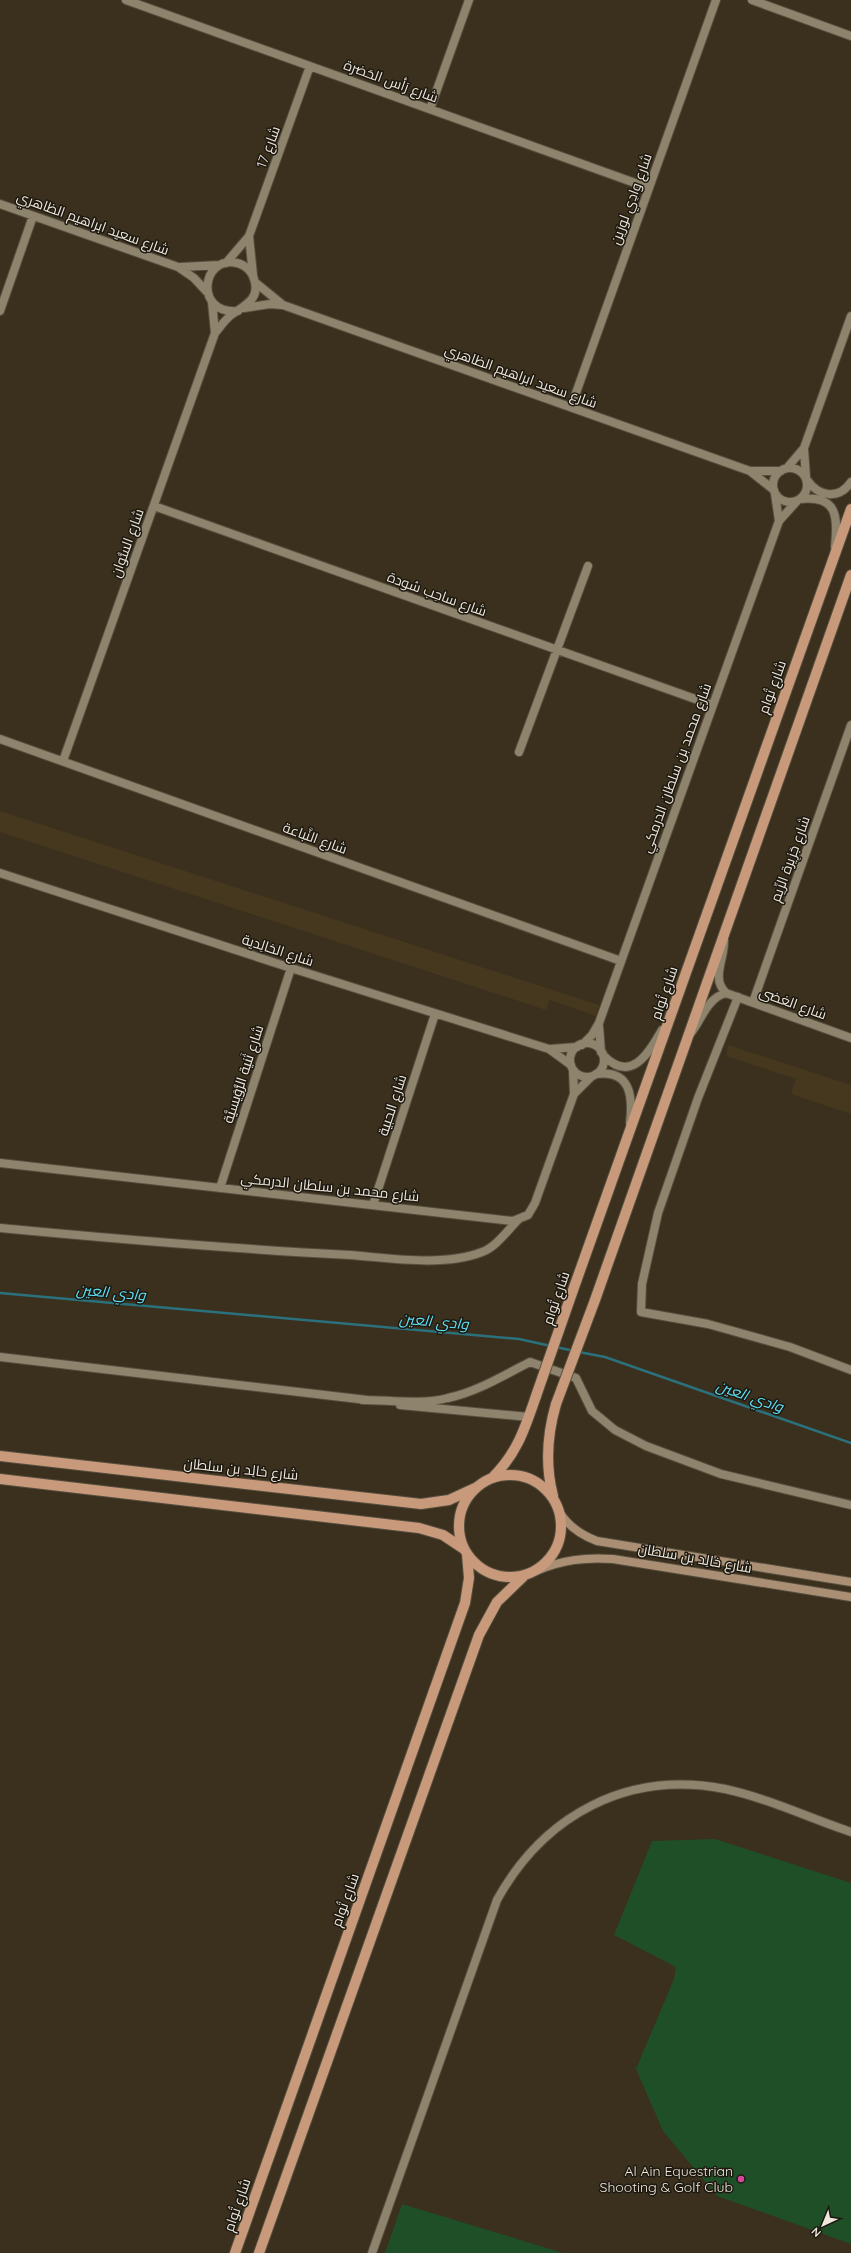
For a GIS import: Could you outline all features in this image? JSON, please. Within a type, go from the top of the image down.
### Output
[{"type":"main road","name":"شارع تُوام","points":[[491,1479],[511,1457],[518,1445],[529,1417],[572,1292],[851,509]]},
{"type":"main road","points":[[0,1479],[419,1528],[443,1534],[465,1551],[486,1572],[504,1577],[524,1576],[536,1571],[547,1562],[555,1552],[560,1539],[561,1526],[560,1513],[554,1500],[549,1481],[547,1461],[548,1441],[556,1404],[595,1300],[851,575]]},
{"type":"main road","name":"شارع خالِد بن سلطان","points":[[0,1456],[421,1504],[449,1500],[476,1488]]},
{"type":"main road","points":[[465,1551],[459,1533],[460,1517],[465,1501],[476,1488],[491,1479],[505,1475],[519,1476],[533,1481],[545,1489],[554,1500]]},
{"type":"main road","name":"شارع تُوام","points":[[235,2253],[465,1603],[469,1578],[465,1551]]},
{"type":"main road","points":[[259,2253],[479,1635],[497,1602],[524,1576]]},
{"type":"street","name":"شارع رَأس الحَضرة","points":[[126,0],[648,188]]},
{"type":"street","points":[[430,109],[469,0]]},
{"type":"street","name":"شارع وادِي لورَين","points":[[570,407],[716,0]]},
{"type":"street","points":[[752,0],[851,36]]},
{"type":"street","name":"شارع 17","points":[[223,264],[249,236],[310,66]]},
{"type":"street","name":"شارع سعيد ابراهيم الظاهري","points":[[0,204],[178,267],[194,278],[208,292]]},
{"type":"street","points":[[0,311],[33,216]]},
{"type":"street","name":"شارع 17","points":[[249,236],[255,279]]},
{"type":"street","points":[[232,263],[244,266],[255,279],[254,298],[241,310],[224,310],[212,302],[208,292],[210,277],[223,264],[232,263]]},
{"type":"street","name":"شارع سعيد ابراهيم الظاهري","points":[[178,267],[199,268],[223,264]]},
{"type":"street","name":"شارع سعيد ابراهيم الظاهري","points":[[255,279],[283,305]]},
{"type":"street","name":"شارع السُّوان","points":[[212,302],[215,333]]},
{"type":"street","name":"شارع سعيد ابراهيم الظاهري","points":[[241,310],[270,304],[283,305],[750,471],[774,491]]},
{"type":"street","name":"شارع السُّوان","points":[[63,761],[215,333],[225,321],[241,310]]},
{"type":"street","points":[[798,500],[807,491],[804,448],[851,316]]},
{"type":"street","points":[[804,448],[774,479],[774,491],[782,500],[818,498],[834,510],[837,523],[834,556]]},
{"type":"street","points":[[784,469],[798,470],[818,491],[831,495],[845,490],[851,482]]},
{"type":"street","name":"شارع سعيد ابراهيم الظاهري","points":[[750,471],[784,469]]},
{"type":"street","name":"شارع محمد بن سلطان الدرمكي","points":[[774,491],[779,521]]},
{"type":"street","name":"شارع محمد بن سلطان الدرمكي","points":[[579,1046],[592,1035],[600,1023],[712,705],[779,521],[798,500]]},
{"type":"street","name":"شارع ساحِب سُودة","points":[[154,506],[556,651],[712,705]]},
{"type":"street","points":[[520,752],[588,566]]},
{"type":"street","name":"شارع جَزِيرة الرِّيم","points":[[752,1002],[851,725]]},
{"type":"street","name":"شارع النَّباعة","points":[[0,739],[621,961]]},
{"type":"street","name":"شارع الخالِدية","points":[[0,873],[291,968],[549,1049],[572,1068]]},
{"type":"street","points":[[687,1038],[702,1019],[711,1002],[726,993],[721,989],[718,977],[724,956],[724,935]]},
{"type":"street","name":"شارع ثَنية الرُّوَيسيَّة","points":[[220,1188],[291,968]]},
{"type":"street","name":"شارع الغضى","points":[[726,993],[851,1038]]},
{"type":"street","points":[[738,997],[698,1098],[658,1213],[642,1284],[641,1312],[708,1324],[782,1344],[851,1370]]},
{"type":"street","name":"شارع الحبية","points":[[373,1205],[435,1014]]},
{"type":"street","points":[[0,1228],[300,1253],[427,1260],[461,1257],[482,1252],[494,1245],[518,1220],[531,1210],[574,1094],[571,1055],[579,1046],[595,1046],[614,1064],[621,1067],[635,1065],[651,1050],[670,1018]]},
{"type":"street","name":"شارع محمد بن سلطان الدرمكي","points":[[600,1023],[599,1041],[602,1054]]},
{"type":"street","name":"شارع الخالِدية","points":[[549,1049],[579,1046]]},
{"type":"street","points":[[574,1094],[602,1068],[602,1054]]},
{"type":"street","points":[[572,1068],[581,1076],[616,1076],[627,1085],[630,1091],[632,1104],[628,1137]]},
{"type":"street","name":"شارع محمد بن سلطان الدرمكي","points":[[0,1163],[508,1221],[518,1220]]},
{"type":"street","points":[[0,1357],[424,1408],[529,1417]]},
{"type":"street","points":[[362,1400],[427,1401],[448,1398],[477,1389],[530,1362],[576,1378],[592,1411],[615,1430],[646,1446],[721,1474],[851,1505]]},
{"type":"street","name":"شارع خالِد بن سلطان","points":[[560,1513],[566,1523],[576,1531],[588,1538],[602,1542],[851,1582]]},
{"type":"street","name":"شارع خالِد بن سلطان","points":[[536,1571],[566,1560],[599,1558],[851,1597]]},
{"type":"street","points":[[372,2253],[497,1900],[521,1862],[553,1829],[578,1812],[613,1796],[657,1786],[680,1784],[726,1789],[851,1832]]},
{"type":"shaded area","points":[[0,811],[599,1005],[596,1016],[550,1000],[546,1010],[0,832]]},
{"type":"shaded area","points":[[728,1045],[851,1085],[851,1114],[791,1094],[796,1079],[726,1056]]},
{"type":"green space","points":[[715,1839],[851,1883],[851,2244],[717,2196],[663,2131],[636,2069],[674,1979],[676,1967],[614,1935],[652,1841]]},
{"type":"green space","points":[[402,2204],[563,2253],[385,2253]]},
{"type":"waterway","name":"وادي العين","points":[[0,1293],[519,1339],[551,1346]]},
{"type":"waterway","name":"وادي العين","points":[[556,1347],[574,1351]]},
{"type":"waterway","name":"وادي العين","points":[[579,1352],[605,1357],[851,1443]]},
{"type":"place","name":"Al Ain Equestrian Shooting & Golf Club","points":[[741,2179]]}]
